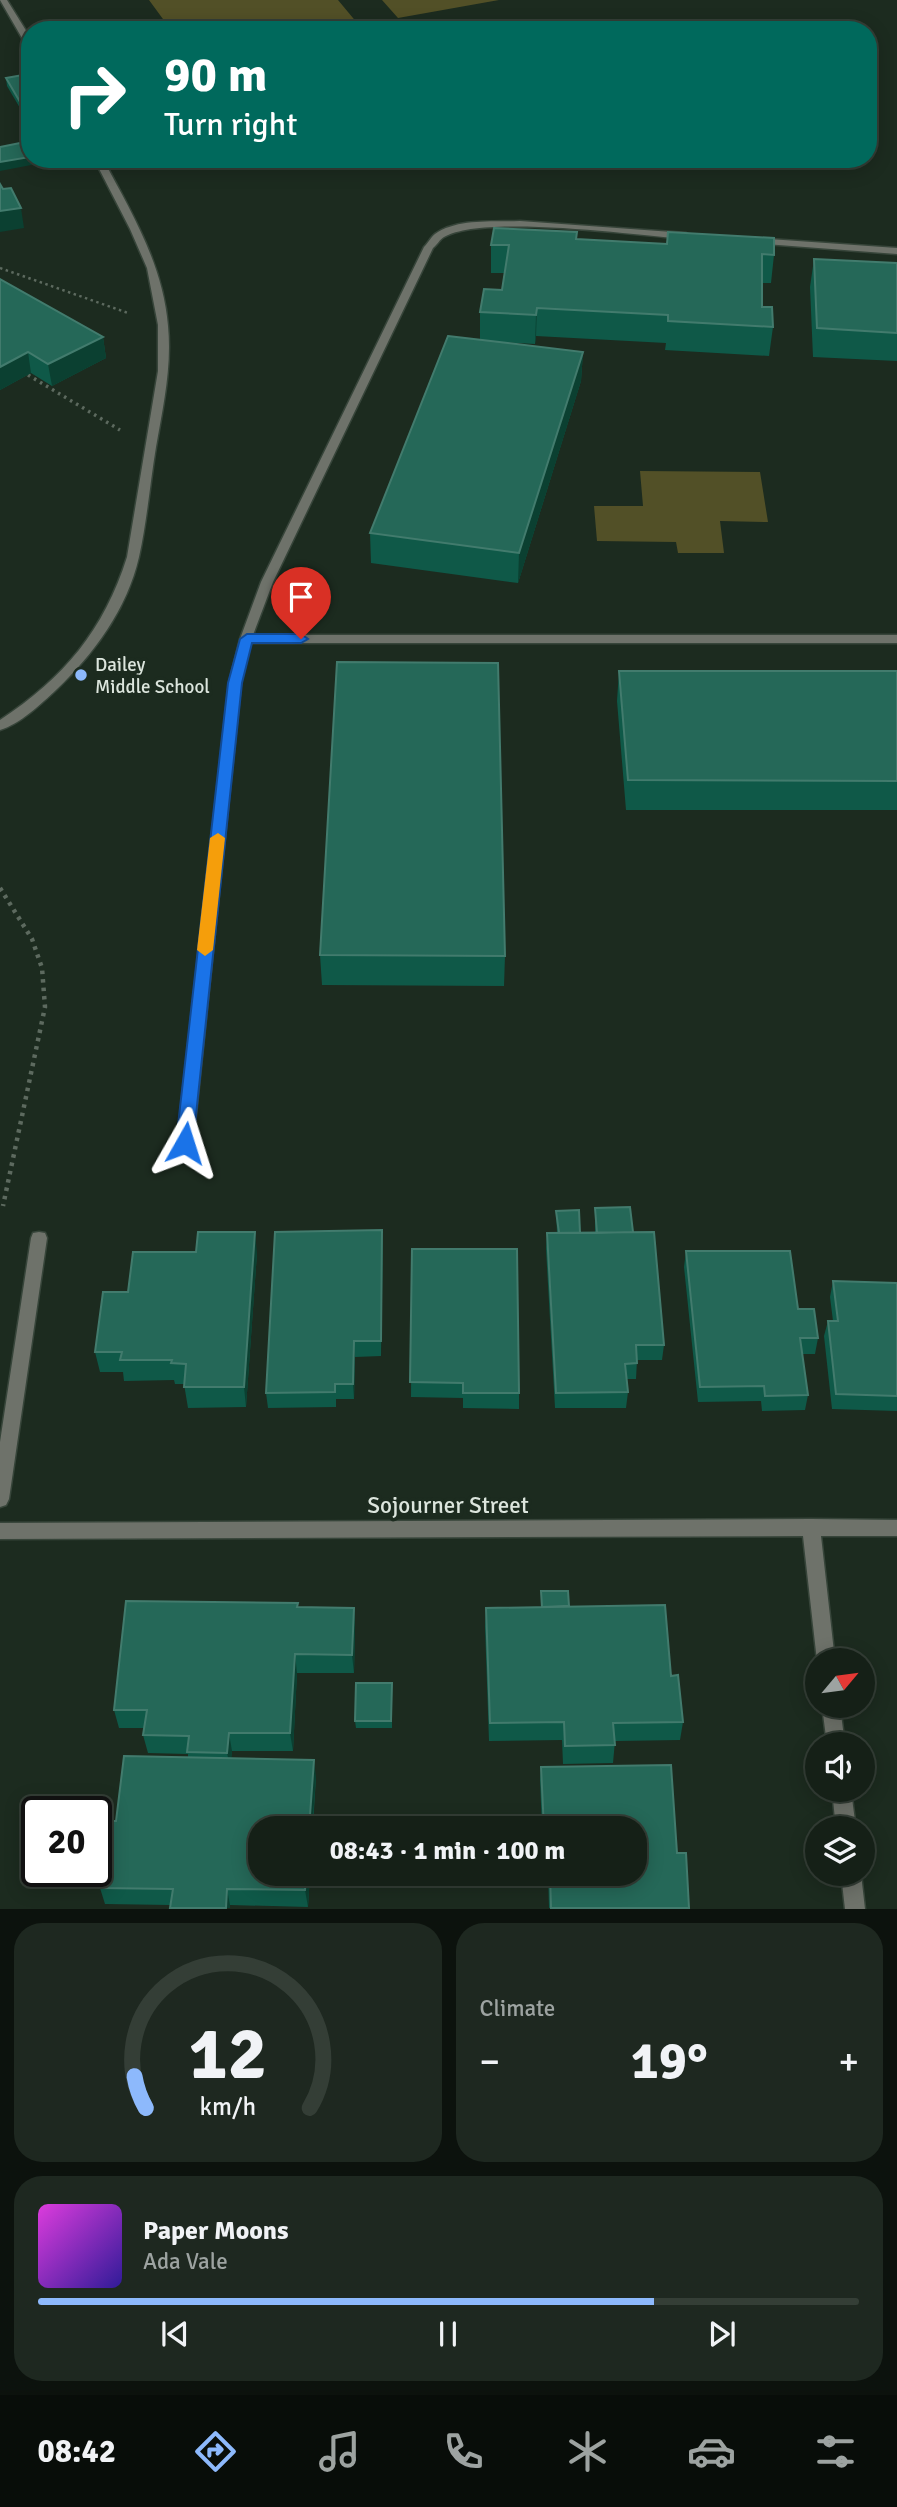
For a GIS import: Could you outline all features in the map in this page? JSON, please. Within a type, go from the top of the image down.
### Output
[{"type":"street","points":[[3,0],[21,30]]},
{"type":"street","points":[[0,726],[59,681],[82,656],[107,622],[127,583],[133,557],[163,371],[163,325],[152,268],[135,229],[102,168]]},
{"type":"street","points":[[185,1143],[235,683],[267,582],[429,247],[440,235],[467,226],[503,223],[693,237]]},
{"type":"street","points":[[748,240],[897,251]]},
{"type":"street","points":[[247,639],[897,639]]},
{"type":"street","points":[[0,1499],[39,1238]]},
{"type":"street","points":[[811,1527],[825,1648]]},
{"type":"street","name":"Sojourner Street","points":[[0,1531],[897,1528]]},
{"type":"street","points":[[852,1886],[855,1909]]},
{"type":"path","points":[[0,268],[163,325]]},
{"type":"path","points":[[28,375],[127,434],[152,441]]},
{"type":"path","points":[[0,888],[32,939],[42,968],[45,1007],[3,1206]]},
{"type":"shaded area","points":[[149,0],[338,0],[356,21],[164,21]]},
{"type":"shaded area","points":[[382,0],[499,0],[398,18]]},
{"type":"shaded area","points":[[640,471],[760,472],[768,522],[720,521],[724,553],[678,553],[676,542],[597,541],[594,506],[643,506]]},
{"type":"building","points":[[21,75],[21,104],[6,78]]},
{"type":"building","points":[[21,143],[21,158],[0,162],[0,147]]},
{"type":"building","points":[[0,184],[3,189],[11,188],[21,208],[0,211]]},
{"type":"building","points":[[494,228],[577,232],[576,239],[667,244],[668,232],[774,238],[774,255],[762,254],[762,307],[772,307],[773,327],[668,321],[668,315],[537,308],[536,315],[480,312],[484,289],[502,290],[509,245],[491,245]]},
{"type":"building","points":[[814,259],[897,263],[897,333],[817,328]]},
{"type":"building","points":[[0,279],[103,337],[48,364],[28,352],[0,367]]},
{"type":"building","points":[[448,336],[583,352],[519,553],[370,533]]},
{"type":"building","points":[[337,662],[498,663],[505,956],[320,955]]},
{"type":"building","points":[[619,671],[897,671],[897,781],[628,780]]},
{"type":"building","points":[[630,1207],[633,1232],[597,1233],[595,1208]]},
{"type":"building","points":[[579,1210],[580,1233],[559,1233],[556,1211]]},
{"type":"building","points":[[382,1230],[381,1341],[354,1341],[353,1384],[335,1384],[335,1392],[266,1393],[275,1232]]},
{"type":"building","points":[[198,1232],[255,1232],[244,1387],[184,1387],[186,1364],[171,1363],[172,1360],[120,1360],[122,1352],[95,1352],[103,1292],[128,1292],[133,1252],[196,1252]]},
{"type":"building","points":[[654,1232],[664,1345],[636,1345],[637,1363],[625,1364],[628,1392],[556,1393],[547,1233]]},
{"type":"building","points":[[412,1249],[517,1249],[519,1393],[463,1393],[463,1383],[410,1382]]},
{"type":"building","points":[[686,1251],[790,1251],[798,1309],[814,1309],[818,1338],[800,1338],[808,1395],[765,1396],[764,1386],[700,1387]]},
{"type":"building","points":[[833,1281],[897,1283],[897,1396],[836,1394],[828,1321],[838,1321]]},
{"type":"building","points":[[541,1591],[568,1591],[569,1606],[542,1607]]},
{"type":"building","points":[[126,1601],[298,1603],[297,1607],[354,1608],[352,1655],[295,1654],[290,1733],[229,1733],[227,1753],[187,1752],[189,1736],[143,1735],[147,1710],[114,1710]]},
{"type":"building","points":[[665,1605],[671,1676],[678,1675],[683,1722],[613,1723],[615,1745],[565,1746],[564,1722],[490,1723],[486,1608]]},
{"type":"building","points":[[356,1683],[392,1683],[391,1721],[355,1721]]},
{"type":"building","points":[[124,1756],[314,1760],[310,1816],[248,1816],[248,1886],[305,1886],[305,1890],[227,1889],[226,1908],[170,1908],[173,1889],[100,1888],[112,1887],[112,1821],[116,1821]]},
{"type":"building","points":[[671,1765],[677,1853],[686,1853],[689,1908],[551,1908],[550,1886],[647,1886],[647,1816],[543,1816],[541,1767]]},
{"type":"slow traffic","points":[[205,950],[218,838]]},
{"type":"place","name":"Dailey Middle School","points":[[81,675]]},
{"type":"route","points":[[185,1143],[235,683],[247,639],[301,639]]}]
